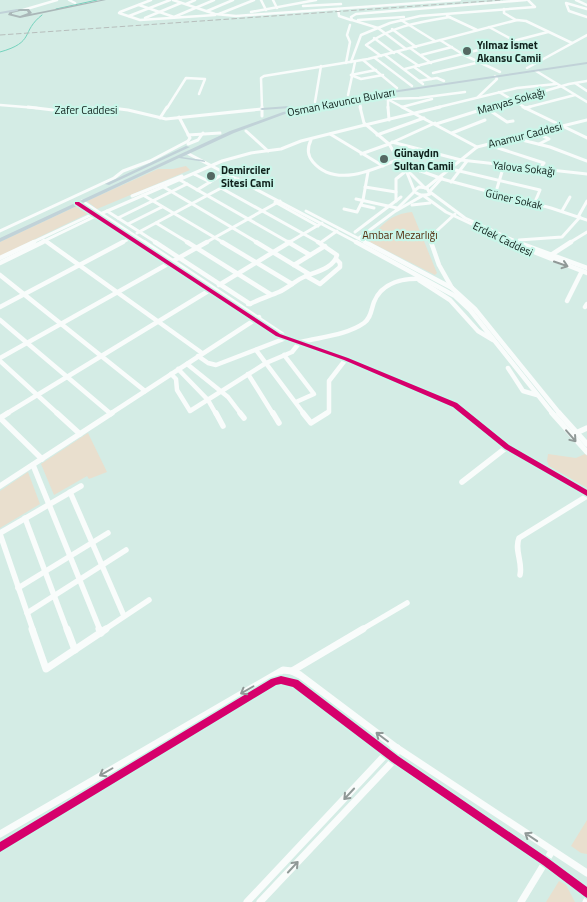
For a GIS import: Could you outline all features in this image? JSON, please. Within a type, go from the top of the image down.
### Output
[{"type":"highway","points":[[0,14],[17,10]]},
{"type":"highway","points":[[0,14],[10,16]]},
{"type":"highway","name":"Osman Kavuncu Bulvarı","points":[[0,240],[169,162],[208,138],[262,116],[348,95],[442,80],[494,75],[500,72],[587,61]]},
{"type":"highway","name":"Osman Kavuncu Bulvarı","points":[[0,233],[130,170],[201,147],[248,126],[284,113],[358,97],[528,69],[536,71],[587,61]]},
{"type":"highway","points":[[358,97],[390,89]]},
{"type":"highway","points":[[262,109],[289,108]]},
{"type":"highway","points":[[201,147],[199,151],[204,160]]},
{"type":"highway","points":[[169,162],[185,158],[204,160]]},
{"type":"main road","points":[[10,16],[11,13],[17,10],[31,12],[91,0]]},
{"type":"main road","points":[[10,16],[25,16],[105,0]]},
{"type":"main road","points":[[25,16],[31,12]]},
{"type":"street","points":[[23,10],[57,0]]},
{"type":"street","points":[[69,0],[75,3]]},
{"type":"street","points":[[151,0],[119,13],[140,20],[254,12],[340,2],[340,16],[378,28],[406,49]]},
{"type":"street","points":[[129,16],[172,0],[219,15],[236,16],[460,0]]},
{"type":"street","points":[[186,4],[195,0]]},
{"type":"street","points":[[139,5],[174,17],[214,0]]},
{"type":"street","points":[[207,11],[234,0]]},
{"type":"street","points":[[219,15],[250,0],[254,12]]},
{"type":"street","points":[[261,0],[266,10]]},
{"type":"street","points":[[274,0],[277,8]]},
{"type":"street","points":[[298,6],[316,0]]},
{"type":"street","points":[[527,0],[535,7],[352,20],[350,17],[356,14],[527,0]]},
{"type":"street","points":[[576,0],[587,7]]},
{"type":"street","points":[[580,2],[587,1]]},
{"type":"street","points":[[140,20],[182,3]]},
{"type":"street","points":[[425,3],[429,7]]},
{"type":"street","points":[[587,7],[566,3],[569,12],[587,18]]},
{"type":"street","points":[[40,6],[44,10]]},
{"type":"street","points":[[31,12],[40,6]]},
{"type":"street","points":[[239,6],[242,13]]},
{"type":"street","points":[[298,6],[300,12]]},
{"type":"street","points":[[419,8],[425,15]]},
{"type":"street","points":[[504,9],[504,13],[516,20]]},
{"type":"street","points":[[448,12],[481,29]]},
{"type":"street","points":[[443,13],[477,30]]},
{"type":"street","points":[[348,95],[350,75],[361,35],[386,24],[425,15]]},
{"type":"street","points":[[381,56],[366,45],[374,38],[393,30],[450,17]]},
{"type":"street","points":[[402,20],[492,72],[497,78],[477,98]]},
{"type":"street","points":[[262,116],[262,77],[375,58],[516,20],[526,21],[572,43]]},
{"type":"street","points":[[386,24],[416,47]]},
{"type":"street","points":[[346,63],[350,42],[347,35],[350,25]]},
{"type":"street","points":[[489,27],[516,41]]},
{"type":"street","points":[[397,74],[548,32]]},
{"type":"street","points":[[528,69],[587,35]]},
{"type":"street","points":[[374,38],[417,67],[431,79]]},
{"type":"street","points":[[421,55],[450,47]]},
{"type":"street","points":[[410,48],[432,63]]},
{"type":"street","points":[[385,55],[421,83],[431,79],[442,80]]},
{"type":"street","points":[[463,55],[500,72]]},
{"type":"street","points":[[375,58],[412,86]]},
{"type":"street","points":[[363,60],[397,88]]},
{"type":"street","points":[[385,65],[396,63]]},
{"type":"street","points":[[433,73],[476,63]]},
{"type":"street","points":[[424,65],[442,80]]},
{"type":"street","points":[[316,102],[321,66]]},
{"type":"street","points":[[528,69],[550,80]]},
{"type":"street","points":[[350,75],[376,70]]},
{"type":"street","points":[[536,71],[587,102]]},
{"type":"street","points":[[350,75],[361,79],[383,75]]},
{"type":"street","points":[[160,118],[186,78],[205,79],[199,94]]},
{"type":"street","name":"Manyas Sokağı","points":[[361,154],[436,124],[486,108],[574,83],[586,82]]},
{"type":"street","points":[[574,83],[587,91]]},
{"type":"street","points":[[0,263],[97,213],[213,165],[238,157],[281,149],[301,141],[499,92],[528,86],[556,84]]},
{"type":"street","points":[[386,100],[464,92]]},
{"type":"street","points":[[499,92],[525,108],[587,138]]},
{"type":"street","points":[[378,94],[386,100],[436,124],[477,147]]},
{"type":"street","points":[[525,108],[575,95]]},
{"type":"street","points":[[358,97],[365,125],[390,143],[401,164],[425,188]]},
{"type":"street","points":[[401,107],[433,98]]},
{"type":"street","points":[[386,100],[389,120]]},
{"type":"street","name":"Zafer Caddesi","points":[[0,105],[53,110],[104,107],[128,110],[160,118],[262,109]]},
{"type":"street","points":[[486,108],[507,122],[513,121]]},
{"type":"street","points":[[158,157],[188,141],[190,138],[179,117]]},
{"type":"street","points":[[377,135],[424,118]]},
{"type":"street","points":[[452,133],[485,120]]},
{"type":"street","name":"Anamur Caddesi","points":[[442,177],[477,147],[587,120]]},
{"type":"street","points":[[246,131],[268,150]]},
{"type":"street","points":[[534,132],[549,139],[539,144]]},
{"type":"street","points":[[188,135],[220,133]]},
{"type":"street","points":[[203,134],[208,135],[208,138]]},
{"type":"street","points":[[0,233],[114,178],[123,171],[130,170],[195,141],[203,134]]},
{"type":"street","points":[[330,134],[383,166]]},
{"type":"street","points":[[511,138],[539,144],[587,161]]},
{"type":"street","points":[[311,140],[308,155],[322,170],[340,174],[368,172],[399,159]]},
{"type":"street","name":"Yalova Sokağı","points":[[390,143],[467,161],[587,174]]},
{"type":"street","points":[[487,144],[544,163],[538,169]]},
{"type":"street","points":[[186,151],[359,238],[452,288],[475,309],[587,444]]},
{"type":"street","points":[[420,171],[438,153]]},
{"type":"street","points":[[451,182],[467,161]]},
{"type":"street","name":"Güner Sokak","points":[[401,164],[442,177],[451,182],[495,195],[535,202],[587,220]]},
{"type":"street","points":[[161,186],[180,180],[213,165]]},
{"type":"street","points":[[213,165],[236,180],[336,231],[455,296],[470,310],[578,445],[587,452]]},
{"type":"street","points":[[495,195],[504,165]]},
{"type":"street","points":[[405,169],[414,191]]},
{"type":"street","points":[[396,201],[396,179],[405,169]]},
{"type":"street","points":[[451,170],[540,190],[535,202]]},
{"type":"street","points":[[345,208],[358,209],[362,202],[368,172]]},
{"type":"street","points":[[194,174],[210,182]]},
{"type":"street","points":[[197,190],[223,174]]},
{"type":"street","points":[[359,238],[396,210],[414,191],[425,188],[442,177]]},
{"type":"street","points":[[396,210],[430,191],[442,177]]},
{"type":"street","points":[[180,180],[310,255]]},
{"type":"street","points":[[0,307],[236,180]]},
{"type":"street","points":[[118,218],[187,184]]},
{"type":"street","points":[[161,186],[273,252],[320,284],[340,267],[336,254],[320,242],[221,188]]},
{"type":"street","points":[[366,187],[396,192]]},
{"type":"street","name":"Erdek Caddesi","points":[[425,188],[455,214],[527,251],[587,273]]},
{"type":"street","name":"Erdek Caddesi","points":[[414,191],[433,204],[513,240],[587,268]]},
{"type":"street","points":[[97,213],[107,211],[142,194]]},
{"type":"street","points":[[142,194],[292,284]]},
{"type":"street","points":[[355,232],[401,197]]},
{"type":"street","points":[[562,211],[570,197]]},
{"type":"street","points":[[356,199],[375,206]]},
{"type":"street","points":[[513,240],[562,237],[579,217],[587,201]]},
{"type":"street","points":[[80,202],[257,318]]},
{"type":"street","points":[[80,434],[0,360],[278,202]]},
{"type":"street","points":[[362,202],[391,205],[396,210]]},
{"type":"street","points":[[406,206],[421,203],[433,204]]},
{"type":"street","points":[[128,224],[162,207]]},
{"type":"street","points":[[107,211],[250,304]]},
{"type":"street","points":[[452,288],[439,265],[429,238],[455,214]]},
{"type":"street","points":[[156,223],[270,294]]},
{"type":"street","points":[[42,458],[0,418],[320,224]]},
{"type":"street","points":[[320,242],[336,231]]},
{"type":"street","points":[[551,255],[587,232]]},
{"type":"street","points":[[0,258],[44,239]]},
{"type":"street","points":[[44,239],[158,321],[200,355],[208,364],[214,365],[286,338]]},
{"type":"street","points":[[294,265],[326,246]]},
{"type":"street","points":[[242,306],[270,294],[277,294],[308,275],[320,272],[336,259]]},
{"type":"street","points":[[567,300],[582,271]]},
{"type":"street","points":[[0,275],[145,391]]},
{"type":"street","points":[[171,374],[176,379],[177,390],[190,411],[266,363],[292,352],[300,342],[362,324],[370,316],[374,300],[383,290],[399,280],[416,278],[436,279]]},
{"type":"street","points":[[416,278],[450,300],[480,333],[494,340]]},
{"type":"street","points":[[212,289],[242,306],[278,335],[346,359],[455,405],[507,447],[587,494],[519,538],[516,546],[522,564],[520,575]]},
{"type":"street","points":[[0,486],[257,318]]},
{"type":"street","points":[[0,320],[111,414]]},
{"type":"street","points":[[320,337],[317,344],[321,350]]},
{"type":"street","points":[[256,350],[311,423],[327,414],[330,408],[329,381],[346,359]]},
{"type":"street","points":[[284,355],[314,394],[296,402]]},
{"type":"street","points":[[187,364],[228,398],[244,418]]},
{"type":"street","points":[[508,368],[523,391],[538,395]]},
{"type":"street","points":[[178,369],[208,400],[223,426]]},
{"type":"street","points":[[248,374],[279,423]]},
{"type":"street","points":[[576,433],[587,428]]},
{"type":"street","points":[[462,482],[507,447]]},
{"type":"street","points":[[33,465],[101,632]]},
{"type":"street","points":[[81,486],[0,533],[46,669],[149,600]]},
{"type":"street","points":[[70,492],[124,616]]},
{"type":"street","points":[[25,518],[75,650]]},
{"type":"street","points":[[18,588],[108,533]]},
{"type":"street","points":[[27,613],[126,550]]},
{"type":"street","points":[[292,671],[407,603]]},
{"type":"street","points":[[0,834],[276,672],[283,670],[292,671],[397,748],[587,874]]},
{"type":"street","points":[[0,847],[274,682],[281,680],[295,683],[394,759],[546,862],[587,893]]},
{"type":"street","points":[[247,902],[387,753],[397,748]]},
{"type":"street","points":[[260,902],[394,759],[397,748]]},
{"type":"street","points":[[521,902],[552,851]]},
{"type":"green space","points":[[186,166],[190,170],[97,209],[87,201],[158,169],[173,169]]},
{"type":"green space","points":[[77,206],[89,213],[0,256],[0,242]]},
{"type":"green space","name":"Ambar Mezarlığı","points":[[412,212],[437,273],[435,275],[368,241],[382,225],[392,218]]},
{"type":"green space","points":[[88,433],[107,472],[89,479],[87,476],[54,495],[41,464]]},
{"type":"green space","points":[[548,454],[576,458],[585,454],[587,456],[587,488],[549,466],[547,461]]},
{"type":"green space","points":[[28,472],[40,504],[0,528],[0,491]]},
{"type":"green space","points":[[587,820],[587,854],[581,853],[571,846]]},
{"type":"green space","points":[[559,881],[566,885],[575,902],[546,902]]},
{"type":"waterway","points":[[56,9],[97,0]]},
{"type":"waterway","points":[[0,52],[19,44],[35,21],[42,15]]},
{"type":"railway","points":[[0,35],[503,0]]},
{"type":"cycle path","points":[[77,203],[278,335],[346,359],[455,405],[507,447],[587,493]]},
{"type":"cycle path","points":[[0,847],[274,682],[281,680],[295,683],[395,759],[546,862],[587,893]]},
{"type":"place","name":"Yılmaz İsmet Akansu Camii","points":[[467,51]]},
{"type":"place","name":"Günaydın Sultan Camii","points":[[384,159]]},
{"type":"place","name":"Demirciler Sitesi Cami","points":[[211,176]]}]
